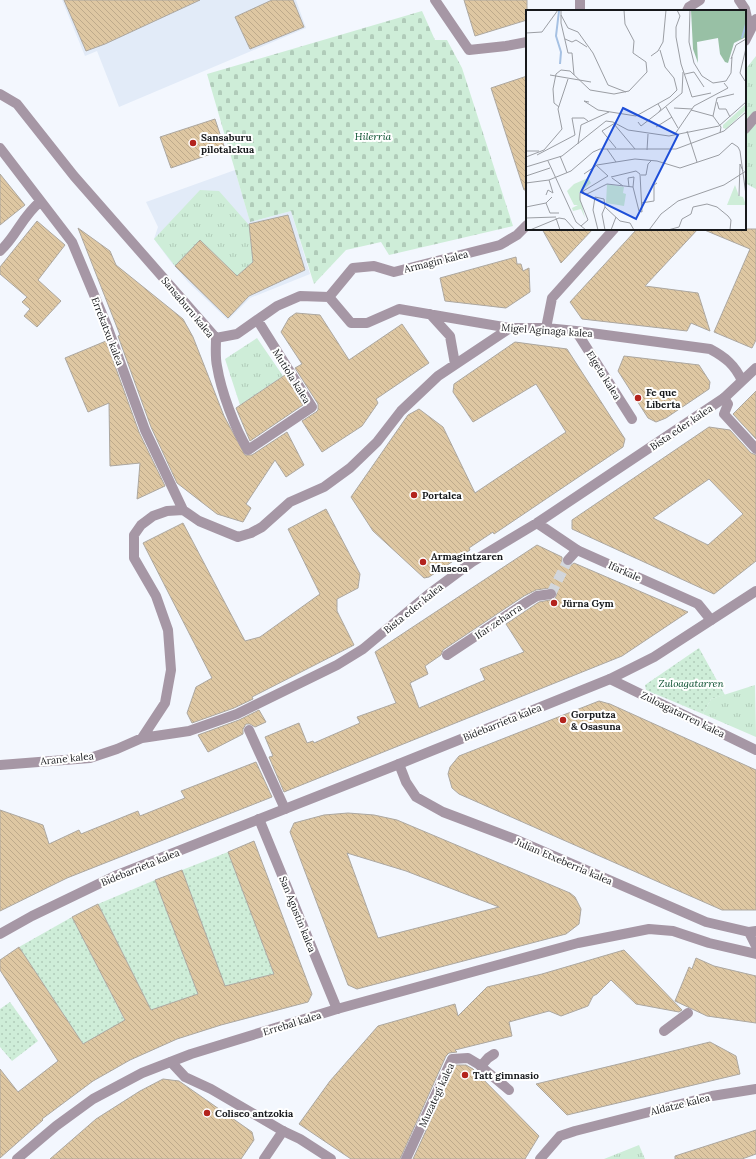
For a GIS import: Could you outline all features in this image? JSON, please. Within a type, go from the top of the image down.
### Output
[{"type":"street","points":[[435,0],[469,50],[526,42]]},
{"type":"street","points":[[688,10],[689,7],[700,0]]},
{"type":"street","points":[[739,0],[745,10]]},
{"type":"street","points":[[746,13],[750,31]]},
{"type":"street","points":[[746,39],[756,19]]},
{"type":"street","name":"Sansaburu kalea","points":[[0,94],[17,104],[74,176],[216,338],[217,366],[232,415],[241,439],[248,450]]},
{"type":"street","points":[[746,128],[756,116]]},
{"type":"street","name":"Errekatxu kalea","points":[[0,148],[72,242],[107,326],[145,430],[182,510]]},
{"type":"street","points":[[0,251],[10,242],[33,207],[40,202]]},
{"type":"street","name":"Armagin kalea","points":[[329,297],[354,268],[374,266],[394,272],[500,245],[517,235],[526,226]]},
{"type":"street","points":[[546,328],[552,298],[613,230]]},
{"type":"street","points":[[216,338],[237,334],[277,306],[300,296],[329,297]]},
{"type":"street","name":"Migel Aginaga kalea","points":[[329,297],[351,323],[367,323],[399,309],[510,328],[546,328],[576,331],[710,349],[725,357],[738,370],[742,381]]},
{"type":"street","points":[[430,314],[450,336],[455,364]]},
{"type":"street","name":"Mutiola kalea","points":[[248,450],[312,407],[258,320]]},
{"type":"street","points":[[142,738],[165,703],[171,670],[168,630],[156,596],[134,558],[134,535],[141,525],[153,516],[167,511],[182,510],[199,521],[238,536],[251,533],[262,527],[290,502],[324,487],[350,468],[377,442],[401,411],[438,376],[510,328]]},
{"type":"street","name":"Elgeta kalea","points":[[576,331],[632,419]]},
{"type":"street","name":"Bista eder kalea","points":[[142,738],[190,731],[237,714],[312,678],[363,649],[429,594],[472,562],[536,523],[724,398],[756,368]]},
{"type":"street","points":[[724,398],[728,404],[724,414],[756,449]]},
{"type":"street","name":"Ifarkale","points":[[536,523],[577,550],[698,604],[711,620]]},
{"type":"street","points":[[568,560],[577,550]]},
{"type":"street","name":"Bidebarrieta kalea","points":[[0,934],[32,916],[115,876],[610,679],[654,657],[756,591]]},
{"type":"street","name":"Ifar zeharra","points":[[447,655],[537,596],[552,594]]},
{"type":"street","name":"Zuloagatarren kalea","points":[[610,679],[756,750]]},
{"type":"street","points":[[250,730],[285,809]]},
{"type":"street","name":"Arane kalea","points":[[0,765],[90,758],[117,749],[142,738]]},
{"type":"street","name":"Julian Etxeberria kalea","points":[[399,764],[406,782],[416,798],[443,812],[516,840],[706,922],[752,932],[756,946]]},
{"type":"street","name":"San Agustin kalea","points":[[259,819],[337,1009]]},
{"type":"street","name":"Errebal kalea","points":[[17,1159],[28,1154],[93,1100],[142,1073],[171,1062],[337,1009],[578,943],[649,929],[673,931],[710,943],[756,954]]},
{"type":"street","points":[[664,1031],[688,1013]]},
{"type":"street","points":[[481,1066],[494,1054]]},
{"type":"street","name":"Muzategi kalea","points":[[406,1159],[452,1059],[468,1058],[481,1066],[509,1090]]},
{"type":"street","points":[[171,1062],[185,1077],[211,1089],[282,1131],[300,1139],[331,1159]]},
{"type":"street","name":"Aldatze kalea","points":[[540,1159],[560,1136],[606,1122],[712,1096],[756,1090]]},
{"type":"street","points":[[264,1159],[282,1131]]},
{"type":"shaded area","points":[[62,0],[296,0],[306,28],[119,107],[97,51],[85,56]]},
{"type":"shaded area","points":[[235,170],[250,222],[291,211],[310,274],[250,298],[228,320],[188,282],[154,239],[158,227],[146,202]]},
{"type":"green space","name":"Hilerria","points":[[422,11],[435,40],[447,40],[462,68],[513,226],[389,255],[381,242],[346,250],[314,284],[291,211],[250,222],[207,74]]},
{"type":"green space","points":[[756,56],[756,189],[746,184],[746,69]]},
{"type":"green space","points":[[200,190],[219,191],[249,225],[253,262],[237,276],[200,240],[175,266],[154,239]]},
{"type":"green space","points":[[257,338],[283,376],[240,405],[225,359]]},
{"type":"green space","name":"Zuloagatarren","points":[[699,648],[725,695],[711,699],[703,714],[646,690],[645,685]]},
{"type":"green space","points":[[755,685],[756,737],[703,714],[711,699]]},
{"type":"green space","points":[[228,852],[274,974],[225,986],[182,870]]},
{"type":"green space","points":[[155,880],[198,994],[151,1010],[98,904]]},
{"type":"green space","points":[[72,917],[125,1021],[83,1044],[19,947]]},
{"type":"green space","points":[[10,1002],[38,1041],[12,1061],[0,1047],[0,1009]]},
{"type":"green space","points":[[639,1145],[645,1159],[604,1159]]},
{"type":"building","points":[[64,0],[200,0],[105,44],[86,51]]},
{"type":"building","points":[[272,0],[293,0],[304,27],[250,49],[235,17]]},
{"type":"building","points":[[464,0],[527,0],[526,20],[475,36]]},
{"type":"building","points":[[526,76],[526,190],[524,190],[491,88]]},
{"type":"building","name":"Sansaburu pilotalekua","points":[[215,119],[225,149],[171,168],[160,137]]},
{"type":"building","points":[[0,174],[25,205],[0,225]]},
{"type":"building","points":[[288,215],[305,270],[249,296],[228,318],[175,266],[200,240],[237,276],[253,262],[249,224]]},
{"type":"building","points":[[37,221],[65,245],[38,280],[61,301],[37,327],[24,316],[30,309],[22,302],[27,297],[0,274],[0,267]]},
{"type":"building","points":[[78,228],[110,251],[116,265],[183,319],[193,337],[224,416],[245,455],[252,455],[287,432],[304,465],[286,477],[275,460],[246,504],[251,508],[243,522],[217,514],[177,483],[151,427],[118,336],[120,335]]},
{"type":"building","points":[[756,229],[756,340],[752,348],[714,332],[750,249],[704,230]]},
{"type":"building","points":[[543,230],[592,230],[561,263]]},
{"type":"building","points":[[636,230],[697,230],[645,286],[698,293],[710,331],[691,323],[687,331],[582,319],[570,302]]},
{"type":"building","points":[[516,257],[517,264],[521,264],[523,271],[529,268],[530,292],[506,308],[445,301],[440,278]]},
{"type":"building","points":[[296,313],[320,315],[349,360],[402,324],[429,363],[376,399],[378,403],[362,426],[322,452],[302,421],[318,410],[318,404],[295,368],[302,364],[281,332],[289,318]]},
{"type":"building","points":[[106,341],[139,432],[165,486],[137,499],[140,463],[110,466],[109,403],[88,412],[65,358]]},
{"type":"building","points":[[515,342],[567,349],[625,439],[623,447],[494,534],[493,532],[469,548],[470,550],[429,577],[424,578],[373,531],[351,497],[408,415],[419,409],[443,427],[475,493],[566,432],[536,384],[473,422],[453,392],[454,384]]},
{"type":"building","points":[[624,356],[699,365],[710,382],[709,389],[666,418],[656,422],[648,418],[618,371]]},
{"type":"building","points":[[285,375],[303,405],[250,441],[236,408]]},
{"type":"building","points":[[756,391],[756,439],[733,414]]},
{"type":"building","points":[[709,427],[730,430],[751,453],[756,455],[756,561],[714,594],[572,529],[572,520]],"holes":[[[709,479],[743,514],[708,545],[653,518]]]},
{"type":"building","points":[[326,509],[360,574],[358,588],[337,599],[337,611],[354,645],[252,697],[253,699],[234,708],[192,723],[187,713],[196,687],[212,678],[143,543],[183,523],[245,641],[260,637],[320,594],[288,529]]},
{"type":"building","points":[[537,545],[562,557],[562,562],[566,566],[570,566],[574,563],[688,612],[622,656],[284,792],[269,757],[273,756],[265,737],[299,723],[307,743],[313,741],[314,743],[360,723],[357,717],[396,703],[375,652]],"holes":[[[550,588],[556,590],[557,593],[555,599],[539,602],[506,624],[524,652],[480,669],[485,680],[419,708],[410,683],[428,674],[425,666],[441,655],[443,650],[524,596],[536,590]]]},
{"type":"building","points":[[599,701],[610,704],[756,770],[756,910],[722,910],[459,794],[452,788],[448,774],[450,767],[459,756]]},
{"type":"building","points":[[259,710],[266,722],[255,727],[250,724],[246,724],[243,729],[243,734],[208,752],[198,735],[239,720]]},
{"type":"building","points":[[256,762],[272,797],[67,878],[0,911],[0,810],[43,825],[49,844],[79,830],[81,834],[138,811],[140,816],[185,798],[181,791]]},
{"type":"building","points":[[348,813],[374,815],[397,820],[570,893],[575,897],[581,909],[579,924],[566,934],[357,989],[348,985],[290,832],[294,823],[324,815]],"holes":[[[347,853],[406,871],[499,907],[378,938]]]},
{"type":"building","points":[[254,841],[312,994],[308,1002],[221,1025],[177,1039],[130,1060],[93,1081],[42,1119],[43,1120],[0,1158],[0,1069],[18,1092],[58,1061],[0,970],[0,960],[19,947],[83,1044],[125,1020],[72,917],[98,904],[151,1010],[198,994],[155,880],[182,870],[225,986],[274,974],[228,852]]},
{"type":"building","points":[[624,950],[682,1010],[679,1012],[636,1004],[611,980],[593,996],[588,1006],[561,1016],[549,1011],[509,1022],[512,1036],[455,1050],[457,1052],[449,1053],[446,1056],[400,1159],[351,1159],[299,1124],[330,1081],[378,1026],[455,1004],[458,1016],[487,987],[542,974]]},
{"type":"building","points":[[696,958],[714,966],[756,976],[756,1023],[707,1016],[675,1001],[689,967],[692,969]]},
{"type":"building","points":[[710,1042],[736,1056],[740,1074],[567,1115],[536,1084]]},
{"type":"building","points":[[456,1065],[466,1065],[473,1069],[539,1136],[525,1159],[413,1159]]},
{"type":"building","points":[[163,1079],[179,1081],[252,1132],[254,1140],[241,1159],[50,1159],[96,1119],[140,1091]]},
{"type":"building","points":[[756,1130],[756,1154],[742,1159],[675,1159],[675,1156]]},
{"type":"tunnel","points":[[551,594],[568,560]]},
{"type":"place","name":"Sansaburu pilotalekua","points":[[193,143]]},
{"type":"place","name":"Fe que Liberta","points":[[638,398]]},
{"type":"place","name":"Portalea","points":[[414,495]]},
{"type":"place","name":"Armagintzaren Museoa","points":[[423,562]]},
{"type":"place","name":"Jürna Gym","points":[[554,603]]},
{"type":"place","name":"Gorputza & Osasuna","points":[[563,720]]},
{"type":"place","name":"Tatt gimnasio","points":[[465,1075]]},
{"type":"place","name":"Coliseo antzokia","points":[[207,1113]]}]
